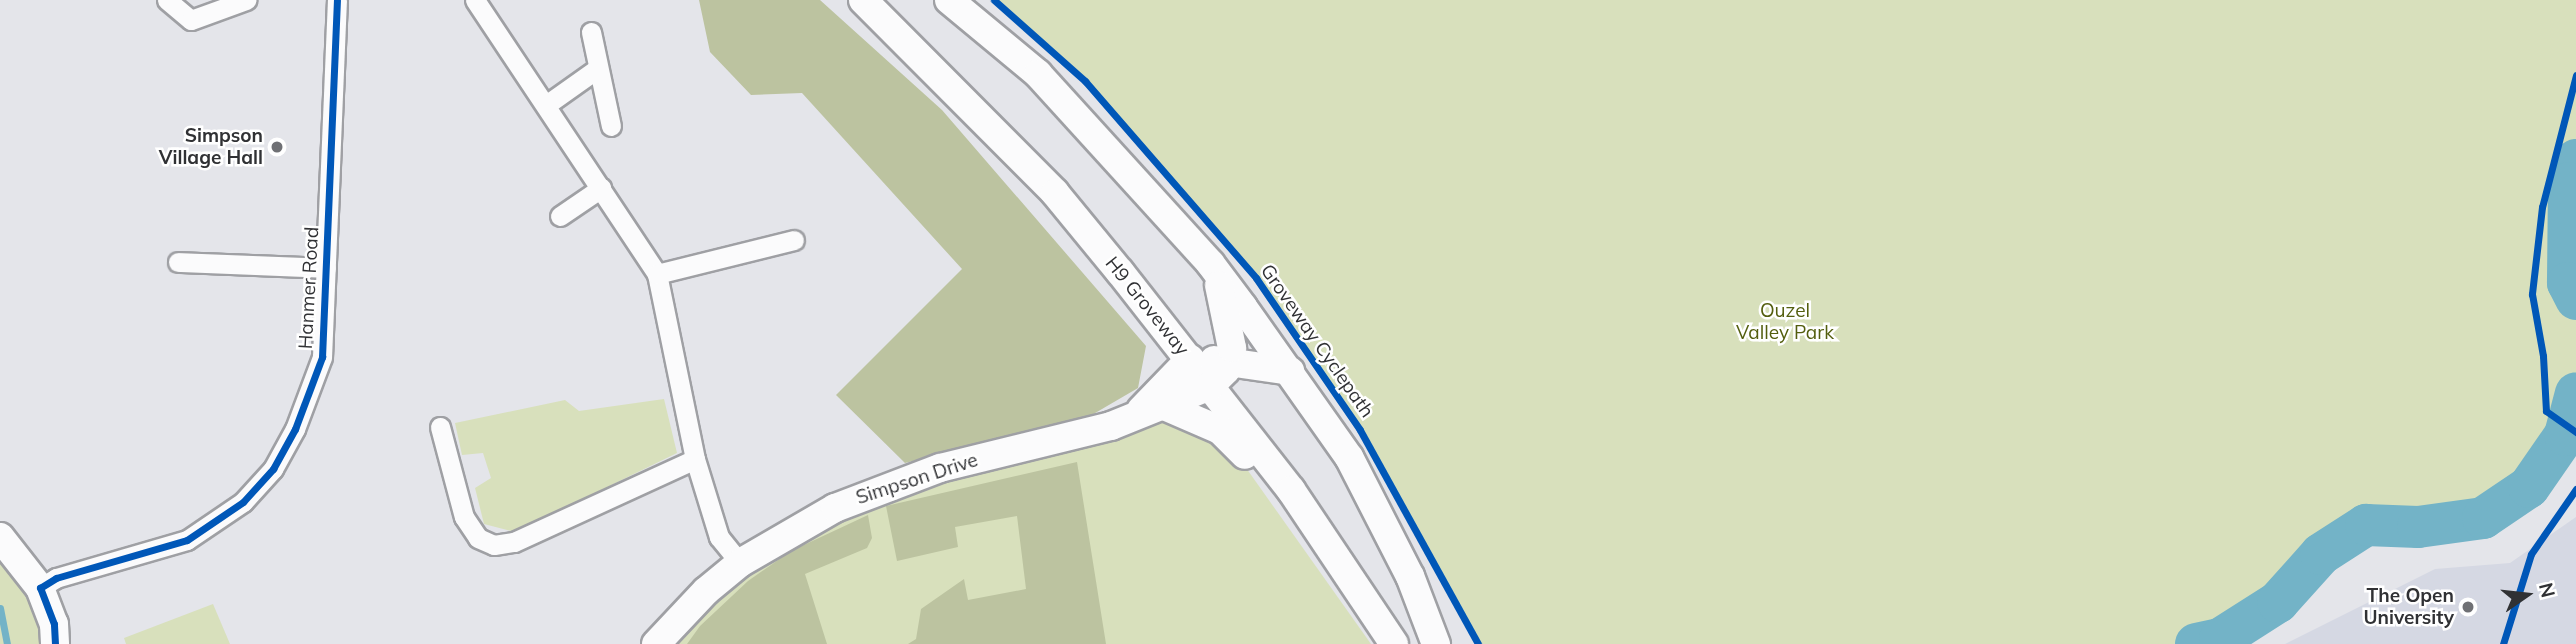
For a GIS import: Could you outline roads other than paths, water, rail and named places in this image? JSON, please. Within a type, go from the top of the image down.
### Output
[{"type":"street","points":[[167,0],[191,20],[246,0]]},
{"type":"street","points":[[475,0],[657,274],[695,459],[719,537],[740,563]]},
{"type":"street","name":"H9 Groveway","points":[[863,0],[906,40],[1055,193],[1292,490],[1394,644]]},
{"type":"street","points":[[892,0],[906,40]]},
{"type":"street","points":[[948,0],[1038,74],[1210,263],[1290,371],[1349,457],[1410,576],[1436,644]]},
{"type":"street","name":"Hanmer Road","points":[[40,588],[56,578],[187,540],[243,502],[273,469],[295,429],[322,357],[332,1]]},
{"type":"street","points":[[591,32],[611,126]]},
{"type":"street","points":[[546,105],[598,68]]},
{"type":"street","points":[[560,216],[601,188]]},
{"type":"street","points":[[657,274],[794,240]]},
{"type":"street","points":[[178,261],[326,268]]},
{"type":"street","points":[[1210,263],[1228,313],[1231,360],[1210,386]]},
{"type":"street","points":[[1190,359],[1231,360],[1290,371]]},
{"type":"street","name":"Simpson Drive","points":[[1151,410],[1190,359]]},
{"type":"street","name":"Simpson Drive","points":[[656,644],[706,592],[740,563],[804,524],[874,490],[940,468],[1111,426],[1210,386]]},
{"type":"street","points":[[1151,410],[1220,430],[1240,448],[1319,556],[1366,599]]},
{"type":"street","points":[[440,428],[464,517],[478,538],[494,545],[514,542],[695,459]]},
{"type":"street","points":[[0,537],[40,588],[54,624],[55,644]]},
{"type":"waterway","points":[[2576,160],[2569,183],[2568,283],[2576,299]]},
{"type":"waterway","points":[[2196,644],[2220,639],[2278,602],[2321,554],[2366,525],[2418,527],[2483,518],[2529,487],[2565,435],[2576,393]]},
{"type":"waterway","points":[[0,608],[7,644]]},
{"type":"place","name":"Simpson Village Hall","points":[[277,147]]},
{"type":"place","name":"The Open University","points":[[2468,607]]},
{"type":"park label","name":"Ouzel Valley Park","points":[[1785,322]]}]
